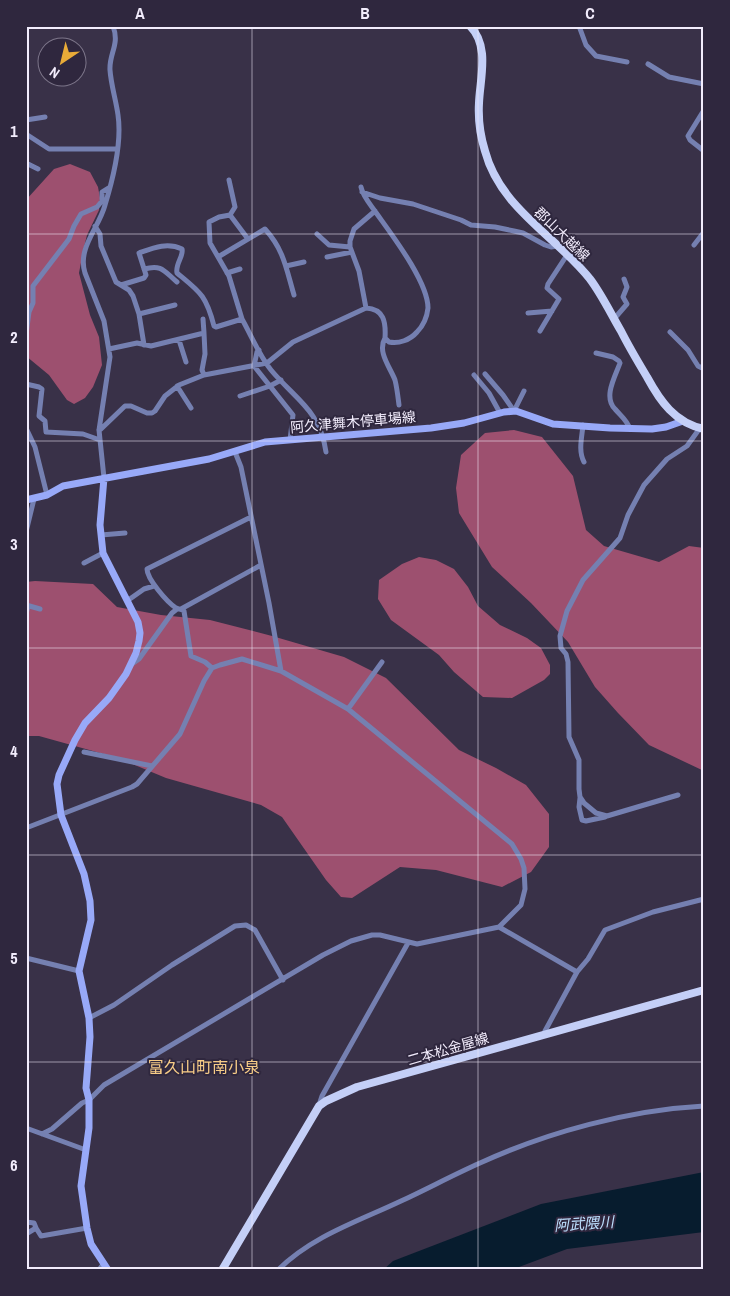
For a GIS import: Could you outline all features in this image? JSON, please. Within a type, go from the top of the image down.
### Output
[{"type":"main road","name":"郡山大越線","points":[[470,26],[482,49],[480,132],[488,162],[507,196],[591,280],[660,398],[670,411],[683,421],[702,429]]},
{"type":"main road","name":"二本松金屋線","points":[[319,1106],[357,1087],[704,990]]},
{"type":"main road","points":[[222,1270],[319,1106]]},
{"type":"street","points":[[104,1268],[91,1244],[81,1186],[89,1128],[89,1100],[86,1088],[90,1037],[89,1018],[80,971],[91,920],[90,900],[84,874],[61,815],[57,784],[59,775],[75,740],[86,723],[110,698],[130,664],[136,653],[140,633],[138,622],[103,553],[100,535],[104,478],[99,430],[109,368],[109,349],[104,320],[84,269],[84,255],[90,235],[103,212],[110,186],[119,137],[118,116],[110,70],[116,42],[113,26]]},
{"type":"street","points":[[579,26],[586,46],[596,56],[627,62]]},
{"type":"street","points":[[648,64],[669,78],[704,84]]},
{"type":"street","points":[[704,110],[688,136],[704,152]]},
{"type":"street","points":[[26,120],[45,117]]},
{"type":"street","points":[[27,135],[49,149],[117,149]]},
{"type":"street","points":[[26,163],[38,169]]},
{"type":"street","points":[[229,180],[235,207],[230,215],[219,217],[209,222],[210,243],[227,273],[242,319],[266,363],[313,413],[324,437],[326,452]]},
{"type":"street","points":[[26,334],[29,312],[33,303],[33,286],[58,256],[81,214],[97,207],[102,200],[102,192],[110,186]]},
{"type":"street","points":[[385,338],[389,342],[394,343],[413,336],[426,319],[428,305],[421,283],[405,255],[361,189],[380,198],[413,204],[471,225],[494,227],[523,233],[550,247],[557,246]]},
{"type":"street","points":[[366,308],[359,271],[351,250],[350,236],[354,229],[375,211]]},
{"type":"street","points":[[230,215],[248,239]]},
{"type":"street","points":[[95,226],[99,231],[101,246],[116,282],[131,292],[139,314],[144,344]]},
{"type":"street","points":[[218,257],[265,229],[276,240],[281,250],[294,295]]},
{"type":"street","points":[[694,245],[704,232]]},
{"type":"street","points":[[317,234],[329,245],[351,250]]},
{"type":"street","points":[[121,285],[144,278],[146,275],[139,253],[163,245],[180,248],[183,251],[177,264],[177,273],[199,291],[208,306],[214,326],[242,319]]},
{"type":"street","points":[[327,257],[351,250]]},
{"type":"street","points":[[540,331],[559,298],[547,286],[567,254]]},
{"type":"street","points":[[286,266],[304,262]]},
{"type":"street","points":[[144,269],[154,266],[159,267],[177,282]]},
{"type":"street","points":[[227,273],[240,268]]},
{"type":"street","points":[[614,319],[627,304],[623,297],[627,287],[624,279]]},
{"type":"street","points":[[139,314],[175,305]]},
{"type":"street","points":[[99,430],[127,405],[147,413],[154,412],[165,396],[177,386],[204,375],[266,363],[293,342],[366,308],[375,309],[380,312],[384,322],[383,354],[395,381],[399,405]]},
{"type":"street","points":[[528,313],[552,312]]},
{"type":"street","points":[[202,319],[205,354],[202,370],[204,375]]},
{"type":"street","points":[[670,332],[688,350],[698,366],[704,369]]},
{"type":"street","points":[[109,349],[137,344],[151,346],[204,333]]},
{"type":"street","points":[[180,340],[186,362]]},
{"type":"street","points":[[254,366],[259,350]]},
{"type":"street","points":[[596,353],[613,357],[619,361],[610,397],[613,408],[627,422],[630,429]]},
{"type":"street","points":[[254,366],[293,415],[290,440]]},
{"type":"street","points":[[485,374],[514,411],[524,391]]},
{"type":"street","points":[[474,375],[489,393],[500,413]]},
{"type":"street","points":[[240,396],[270,386],[280,380]]},
{"type":"street","points":[[26,384],[39,387],[42,390],[38,416],[45,421],[46,432],[83,434],[100,440]]},
{"type":"street","points":[[177,386],[191,408]]},
{"type":"street","name":"阿久津舞木停車場線","points":[[26,500],[47,495],[63,486],[173,466],[235,452],[265,442],[431,428],[464,423],[514,411],[553,424],[630,429],[666,427],[683,421]]},
{"type":"street","points":[[583,426],[580,456],[584,462]]},
{"type":"street","points":[[26,428],[36,447],[47,495]]},
{"type":"street","points":[[678,795],[608,816],[586,821],[582,820],[579,807],[579,760],[568,738],[568,662],[560,643],[562,625],[567,611],[584,580],[620,538],[628,515],[644,484],[667,459],[687,446],[702,429]]},
{"type":"street","points":[[235,452],[251,517],[281,671]]},
{"type":"street","points":[[26,532],[34,499]]},
{"type":"street","points":[[212,668],[190,653],[184,610],[179,609],[154,586],[146,572],[147,569],[251,517]]},
{"type":"street","points":[[100,535],[125,533]]},
{"type":"street","points":[[84,563],[103,553]]},
{"type":"street","points":[[130,664],[139,659],[172,613],[260,565]]},
{"type":"street","points":[[127,601],[144,589],[154,586]]},
{"type":"street","points":[[26,614],[27,605],[40,609]]},
{"type":"street","points":[[26,828],[137,784],[180,734],[196,696],[212,668],[220,664],[242,659],[281,671],[348,709],[512,844],[524,868],[525,889],[521,905],[499,927],[417,944],[380,936],[364,936],[323,955],[104,1085],[89,1100],[82,1103],[52,1129],[42,1134]]},
{"type":"street","points":[[348,709],[382,662]]},
{"type":"street","points":[[84,752],[152,766]]},
{"type":"street","points":[[580,797],[592,810],[608,816]]},
{"type":"street","points":[[545,1035],[545,1031],[578,972],[606,928],[653,912],[704,899]]},
{"type":"street","points":[[89,1018],[114,1005],[172,964],[239,925],[250,926],[255,930],[283,980]]},
{"type":"street","points":[[499,927],[578,972]]},
{"type":"street","points":[[319,1106],[322,1096],[408,943]]},
{"type":"street","points":[[27,960],[80,971]]},
{"type":"street","points":[[278,1270],[317,1241],[481,1162],[575,1127],[660,1111],[704,1106]]},
{"type":"street","points":[[26,1128],[86,1150]]},
{"type":"street","points":[[26,1222],[34,1223],[41,1236],[87,1228]]},
{"type":"street","points":[[26,1234],[36,1228]]},
{"type":"shaded area","points":[[70,164],[90,172],[98,187],[100,198],[99,210],[87,235],[79,273],[90,315],[99,337],[102,365],[93,387],[85,398],[74,404],[67,400],[49,375],[26,356],[26,200],[54,169]]},
{"type":"shaded area","points":[[514,430],[542,437],[573,476],[586,530],[604,546],[659,562],[689,546],[704,548],[704,771],[649,745],[618,713],[595,687],[568,642],[531,603],[492,567],[459,513],[456,488],[461,455],[485,433]]},
{"type":"shaded area","points":[[419,557],[436,560],[454,569],[468,587],[478,606],[500,625],[527,638],[541,648],[550,665],[550,674],[544,680],[512,698],[483,697],[454,672],[439,655],[391,620],[378,599],[379,580],[402,564]]},
{"type":"shaded area","points":[[26,582],[93,584],[117,607],[161,615],[210,620],[272,636],[344,657],[386,678],[459,750],[526,785],[549,814],[549,847],[531,872],[502,887],[436,870],[400,867],[352,898],[341,897],[326,880],[282,817],[261,805],[166,778],[118,758],[39,736],[26,736]]},
{"type":"water","name":"阿武隈川","points":[[704,1172],[704,1232],[567,1249],[511,1270],[383,1270],[393,1261],[541,1204]]},
{"type":"district","name":"富久山町南小泉","points":[[204,1067]]}]
